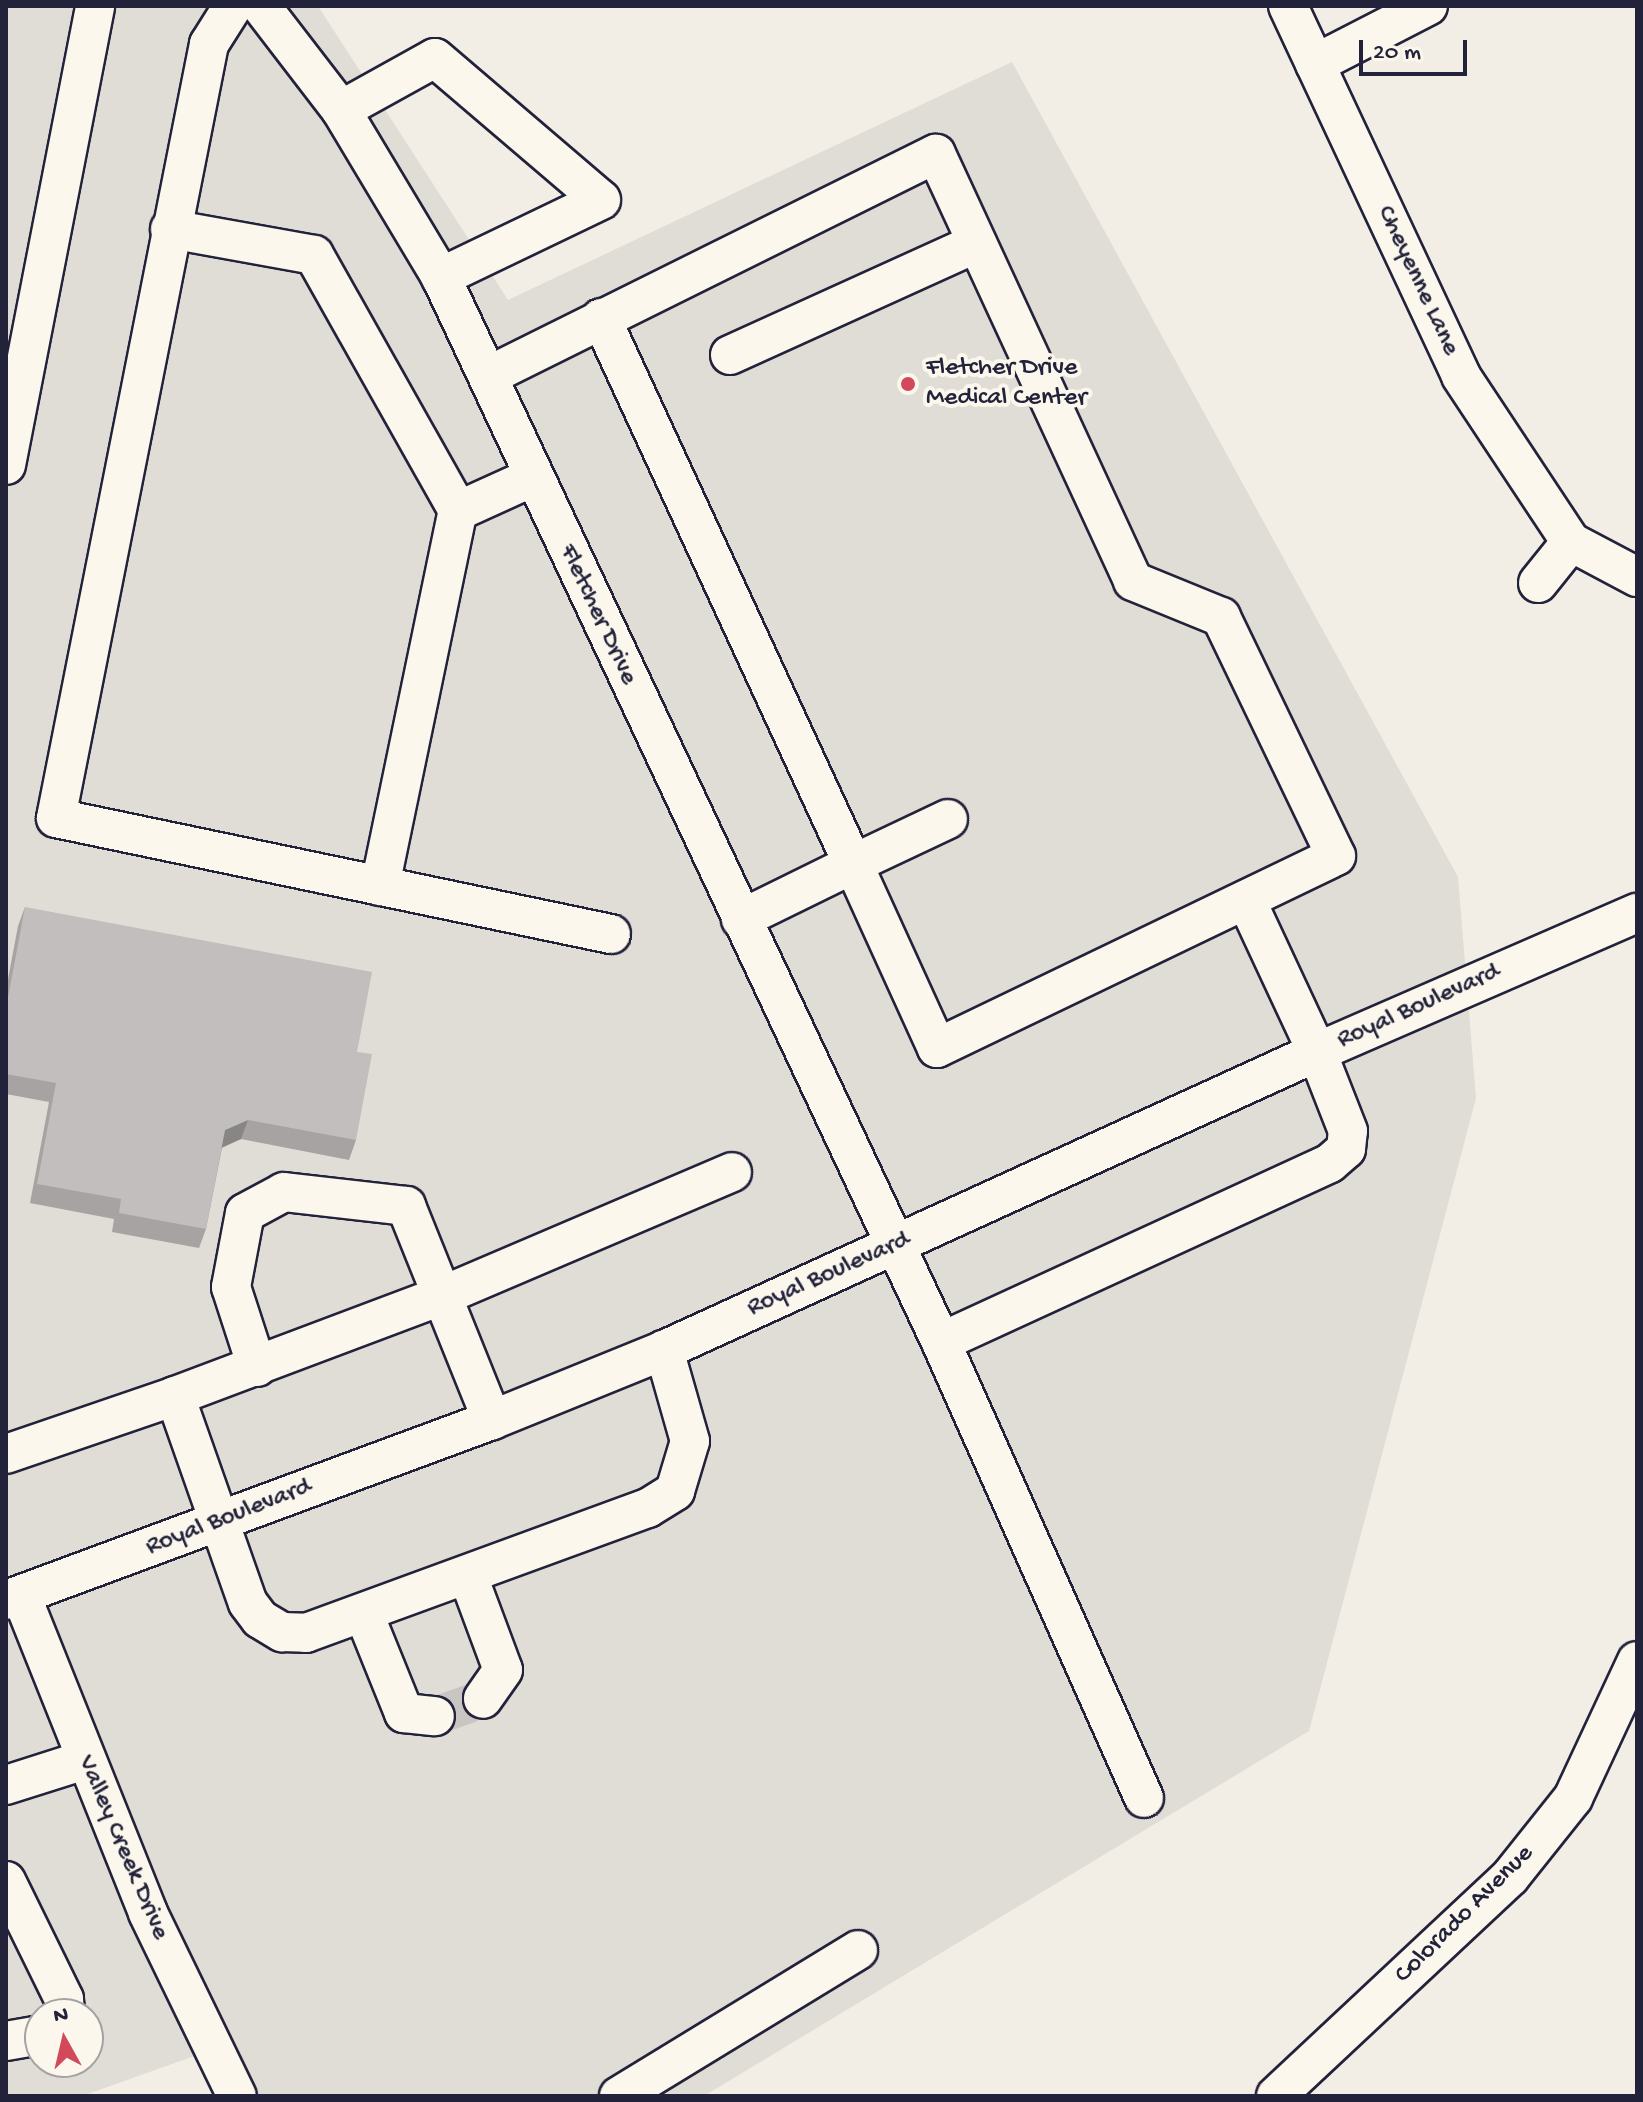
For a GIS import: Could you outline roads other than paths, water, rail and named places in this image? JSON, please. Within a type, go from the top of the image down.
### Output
[{"type":"street","points":[[6,465],[95,6]]},
{"type":"street","points":[[233,6],[209,44],[56,818],[611,934]]},
{"type":"street","name":"Fletcher Drive","points":[[261,6],[341,110],[441,277],[941,1342],[1144,1798]]},
{"type":"street","name":"Cheyenne Lane","points":[[1288,6],[1461,376],[1571,542],[1637,577]]},
{"type":"street","points":[[1315,64],[1428,6]]},
{"type":"street","points":[[341,110],[435,58],[601,200],[441,277]]},
{"type":"street","points":[[488,376],[601,318],[936,154],[1133,581],[1221,617],[1336,856],[937,1048],[601,318]]},
{"type":"street","points":[[170,229],[314,255],[458,511],[380,886]]},
{"type":"street","points":[[730,355],[977,243]]},
{"type":"street","points":[[458,511],[533,477]]},
{"type":"street","points":[[1538,583],[1571,542]]},
{"type":"street","points":[[741,919],[948,819]]},
{"type":"street","points":[[941,1342],[1330,1163],[1346,1149],[1348,1131],[1317,1052],[1246,900]]},
{"type":"street","name":"Royal Boulevard","points":[[14,1597],[492,1420],[664,1350],[1317,1052],[1634,923]]},
{"type":"street","points":[[6,1454],[257,1367],[444,1295],[732,1172]]},
{"type":"street","points":[[257,1367],[231,1287],[245,1213],[284,1192],[406,1206],[492,1420]]},
{"type":"street","points":[[175,1396],[217,1523],[260,1619],[282,1632],[306,1633],[648,1508],[675,1491],[690,1441],[664,1350]]},
{"type":"street","points":[[468,1576],[503,1670],[483,1699]]},
{"type":"street","name":"Valley Creek Drive","points":[[14,1597],[148,1913],[237,2096]]},
{"type":"street","points":[[364,1614],[404,1713],[435,1716]]},
{"type":"street","name":"Colorado Avenue","points":[[1276,2096],[1510,1877],[1573,1798],[1637,1661]]},
{"type":"street","points":[[6,1785],[85,1760]]},
{"type":"street","points":[[6,1881],[64,1998]]},
{"type":"street","points":[[619,2096],[858,1950]]},
{"type":"tunnel","points":[[435,1716],[483,1699]]},
{"type":"place","name":"Fletcher Drive Medical Center","points":[[908,384]]}]
